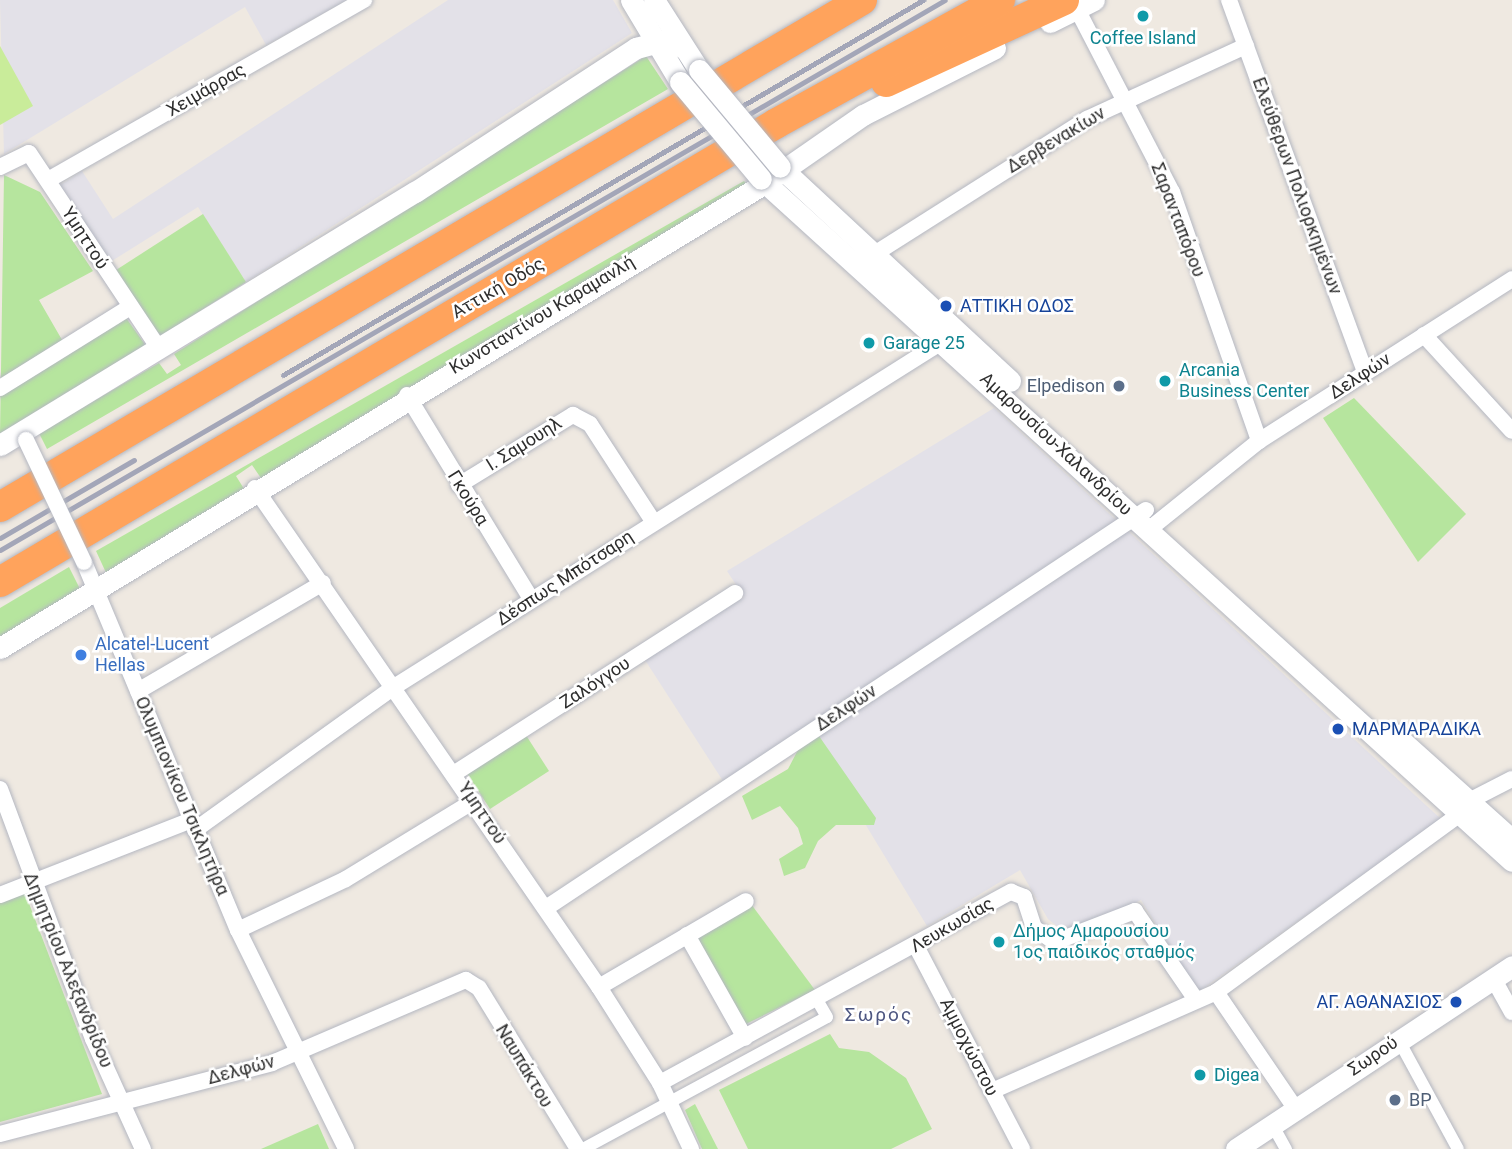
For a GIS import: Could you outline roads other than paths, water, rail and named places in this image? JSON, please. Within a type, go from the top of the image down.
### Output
[{"type":"highway","points":[[0,507],[679,95],[829,0]]},
{"type":"highway","points":[[679,95],[862,0]]},
{"type":"highway","name":"Αττική Οδός","points":[[0,582],[777,123],[1000,0]]},
{"type":"highway","points":[[777,123],[1078,3]]},
{"type":"street","name":"Χειμάρρας","points":[[48,180],[364,0]]},
{"type":"street","name":"Αμαρουσίου-Χαλανδρίου","points":[[631,0],[679,95],[763,181],[945,340],[1465,808],[1512,861]]},
{"type":"street","name":"Αμαρουσίου-Χαλανδρίου","points":[[654,0],[699,70],[781,168],[876,253],[1146,520]]},
{"type":"street","name":"Ελεύθερων Πολιορκημένων","points":[[1229,0],[1365,372]]},
{"type":"street","name":"Σαρανταπόρου","points":[[1078,3],[1171,192],[1259,441]]},
{"type":"street","name":"Κωνσταντίνου Καραμανλή","points":[[0,648],[255,488],[763,181],[908,89],[1078,3]]},
{"type":"street","points":[[0,446],[24,437],[653,41],[684,48]]},
{"type":"street","name":"Δερβενακίων","points":[[876,253],[1126,99],[1246,46]]},
{"type":"street","name":"Υμηττού","points":[[0,167],[29,153],[160,350]]},
{"type":"street","name":"Δελφών","points":[[546,908],[1146,520],[1259,441],[1512,279]]},
{"type":"street","points":[[0,388],[130,307]]},
{"type":"street","points":[[1424,335],[1512,431]]},
{"type":"street","name":"Δέσπως Μπότσαρη","points":[[0,895],[193,825],[394,687],[653,521],[945,340]]},
{"type":"street","name":"Γκούρα","points":[[407,395],[459,485],[531,599]]},
{"type":"street","name":"Ι. Σαμουηλ","points":[[459,485],[558,421],[573,415],[590,424],[653,521]]},
{"type":"street","name":"Ολυμπιονίκου Τσικλητήρα","points":[[24,437],[96,587],[238,930],[346,1149]]},
{"type":"street","name":"Υμηττού","points":[[255,488],[455,772],[599,987],[660,1083],[691,1149]]},
{"type":"street","points":[[138,691],[323,583]]},
{"type":"street","name":"Ζαλόγγου","points":[[455,772],[735,593]]},
{"type":"street","points":[[992,1091],[1194,997],[1216,992],[1465,808],[1512,779]]},
{"type":"street","name":"Δημητρίου Αλεξανδρίδου","points":[[0,789],[32,883],[143,1149]]},
{"type":"street","points":[[238,930],[346,879],[474,800]]},
{"type":"street","name":"Αμαρουσίου-Χαλανδρίου","points":[[1465,808],[1512,841]]},
{"type":"street","name":"Λευκωσίας","points":[[660,1083],[817,1000],[1011,892],[1024,897],[1034,928],[1055,942],[1135,911],[1194,997]]},
{"type":"street","points":[[599,987],[746,901]]},
{"type":"street","points":[[687,935],[746,1038]]},
{"type":"street","name":"Αμμοχώστου","points":[[916,946],[1022,1149]]},
{"type":"street","name":"Σωρού","points":[[1236,1149],[1398,1039],[1512,966]]},
{"type":"street","points":[[1493,978],[1512,1012]]},
{"type":"street","name":"Δελφών","points":[[0,1134],[298,1054],[459,981],[472,982]]},
{"type":"street","name":"Ναυπάκτου","points":[[472,982],[580,1149]]},
{"type":"street","points":[[1216,992],[1295,1108]]},
{"type":"street","points":[[580,1149],[827,1017],[817,1000]]},
{"type":"street","points":[[1398,1039],[1458,1149]]},
{"type":"street","points":[[1272,1124],[1286,1149]]},
{"type":"railway","points":[[283,375],[923,0]]},
{"type":"railway","points":[[0,550],[945,0]]},
{"type":"railway","points":[[0,538],[134,460]]},
{"type":"place","name":"Coffee Island","points":[[1143,16]]},
{"type":"place","name":"ΑΤΤΙΚΗ ΟΔΟΣ","points":[[946,306]]},
{"type":"place","name":"Garage 25","points":[[869,343]]},
{"type":"place","name":"Arcania Business Center","points":[[1165,381]]},
{"type":"place","name":"Elpedison","points":[[1119,386]]},
{"type":"place","name":"Alcatel-Lucent Hellas","points":[[81,655]]},
{"type":"place","name":"ΜΑΡΜΑΡΑΔΙΚΑ","points":[[1338,729]]},
{"type":"place","name":"Δήμος Αμαρουσίου 1ος παιδικός σταθμός","points":[[999,942]]},
{"type":"place","name":"ΑΓ. ΑΘΑΝΑΣΙΟΣ","points":[[1456,1002]]},
{"type":"place","name":"Digea","points":[[1200,1075]]},
{"type":"place","name":"BP","points":[[1395,1100]]},
{"type":"district","name":"Σωρός","points":[[879,1015]]}]
